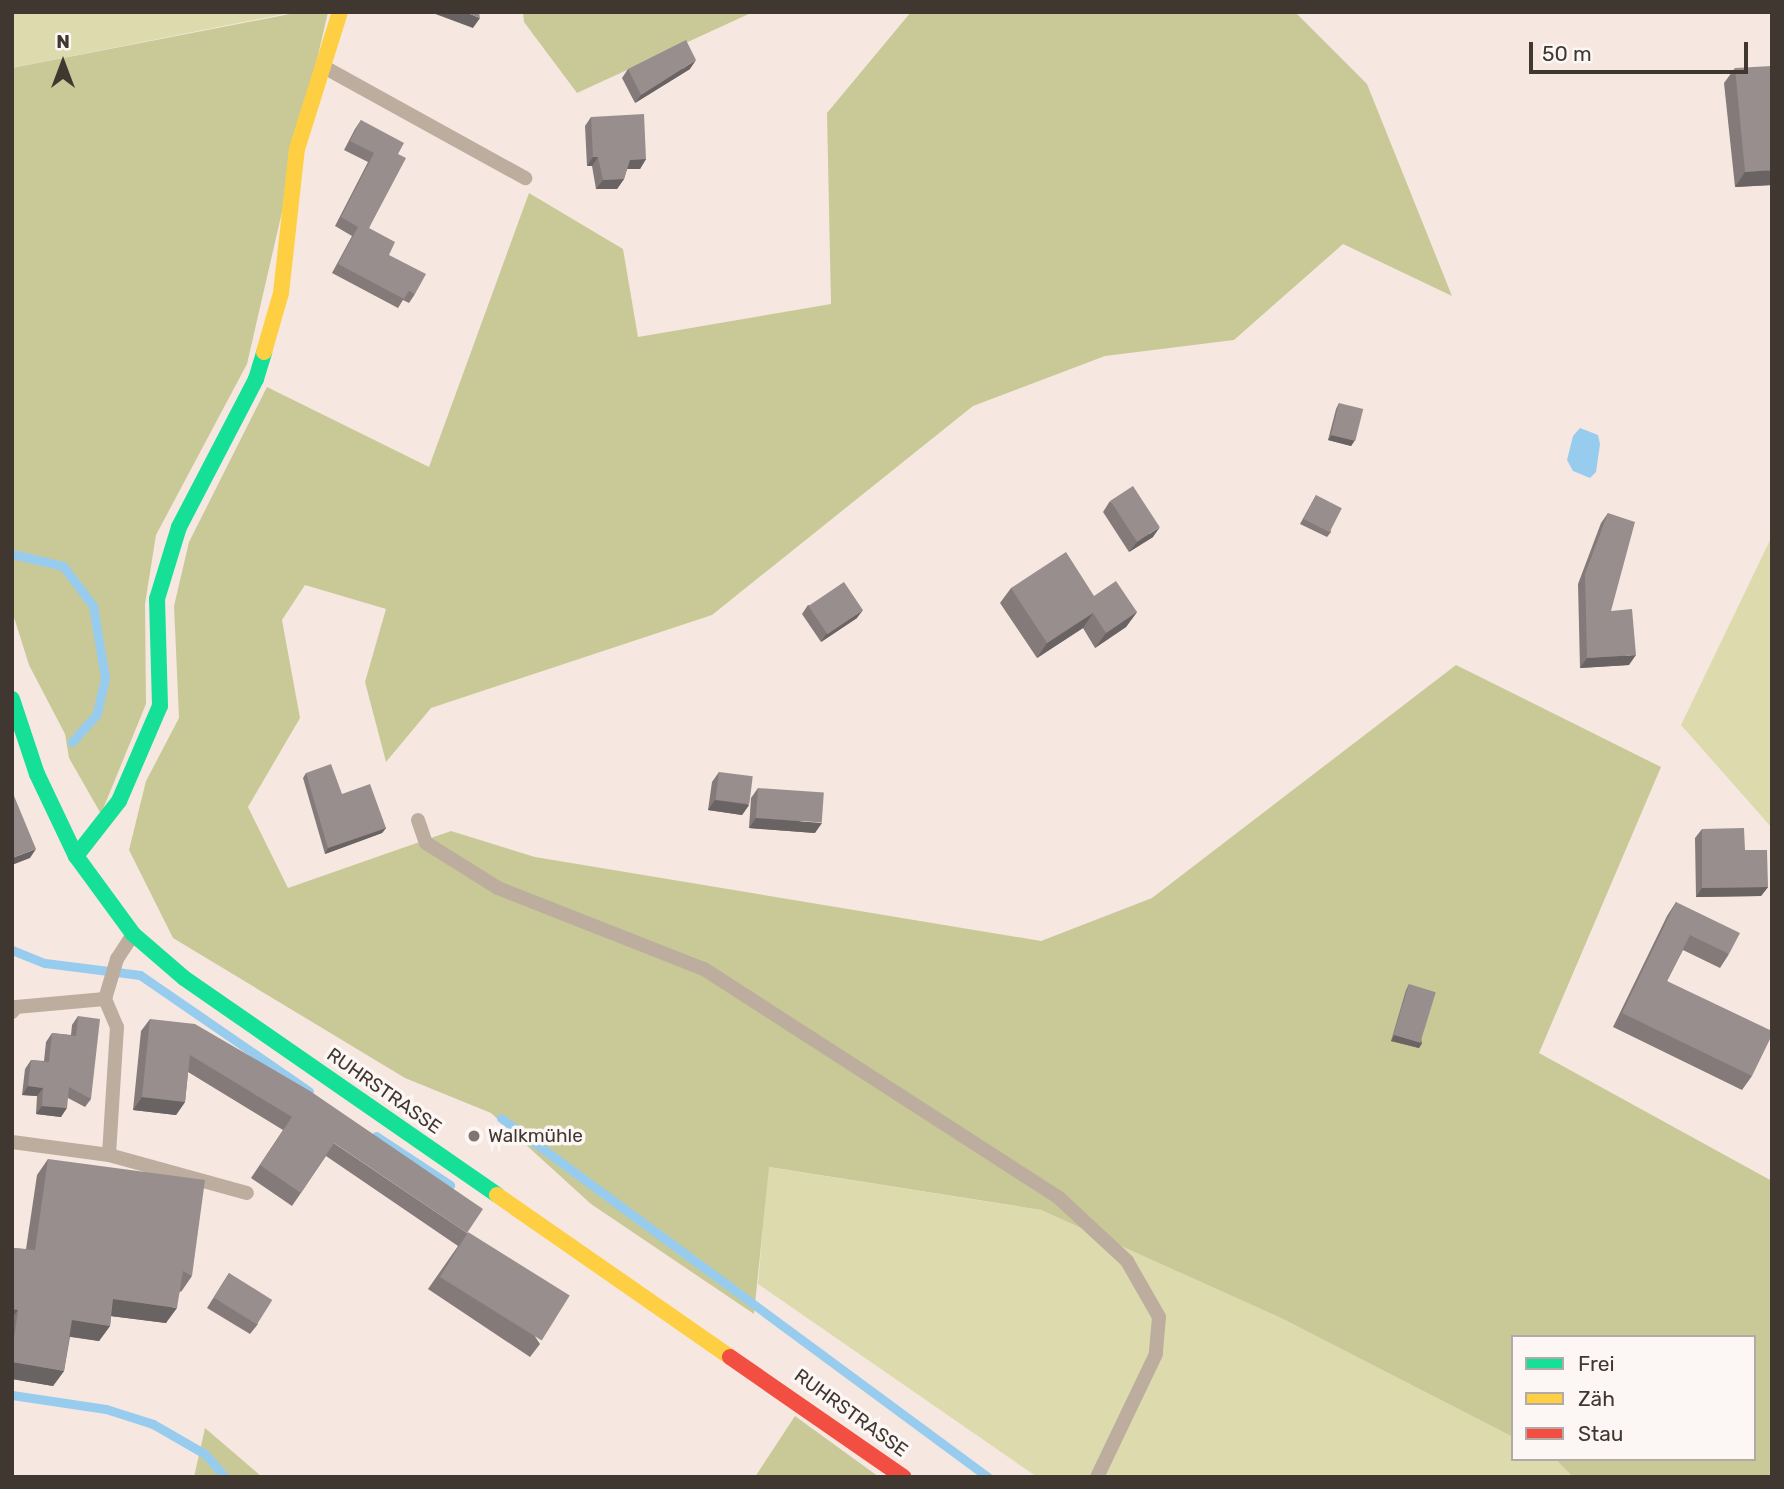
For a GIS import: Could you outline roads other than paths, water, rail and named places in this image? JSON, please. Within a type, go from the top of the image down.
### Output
[{"type":"main road","points":[[76,856],[119,801],[160,706],[157,599],[179,527],[256,379],[281,293],[297,149],[341,12]]},
{"type":"main road","name":"RUHRSTRASSE","points":[[12,699],[37,774],[76,856],[133,934],[184,978],[903,1477]]},
{"type":"lane","points":[[323,66],[525,178]]},
{"type":"lane","points":[[418,820],[426,843],[498,888],[704,969],[1059,1198],[1127,1261],[1159,1318],[1156,1354],[1097,1477]]},
{"type":"lane","points":[[109,1155],[117,1027],[105,999],[117,959],[133,934]]},
{"type":"lane","points":[[12,1012],[16,1007],[105,999]]},
{"type":"lane","points":[[12,1142],[109,1155],[247,1193]]},
{"type":"water","points":[[1580,428],[1598,435],[1600,444],[1596,472],[1590,478],[1573,471],[1567,460],[1573,436]]},
{"type":"waterway","points":[[12,554],[63,566],[93,606],[105,678],[97,714],[72,742]]},
{"type":"waterway","points":[[12,950],[45,963],[140,975],[309,1091]]},
{"type":"waterway","points":[[501,1118],[988,1477]]},
{"type":"waterway","points":[[376,1136],[450,1185]]},
{"type":"waterway","points":[[12,1395],[106,1409],[153,1424],[205,1454],[225,1477]]},
{"type":"place","name":"Walkmühle","points":[[474,1136]]}]
